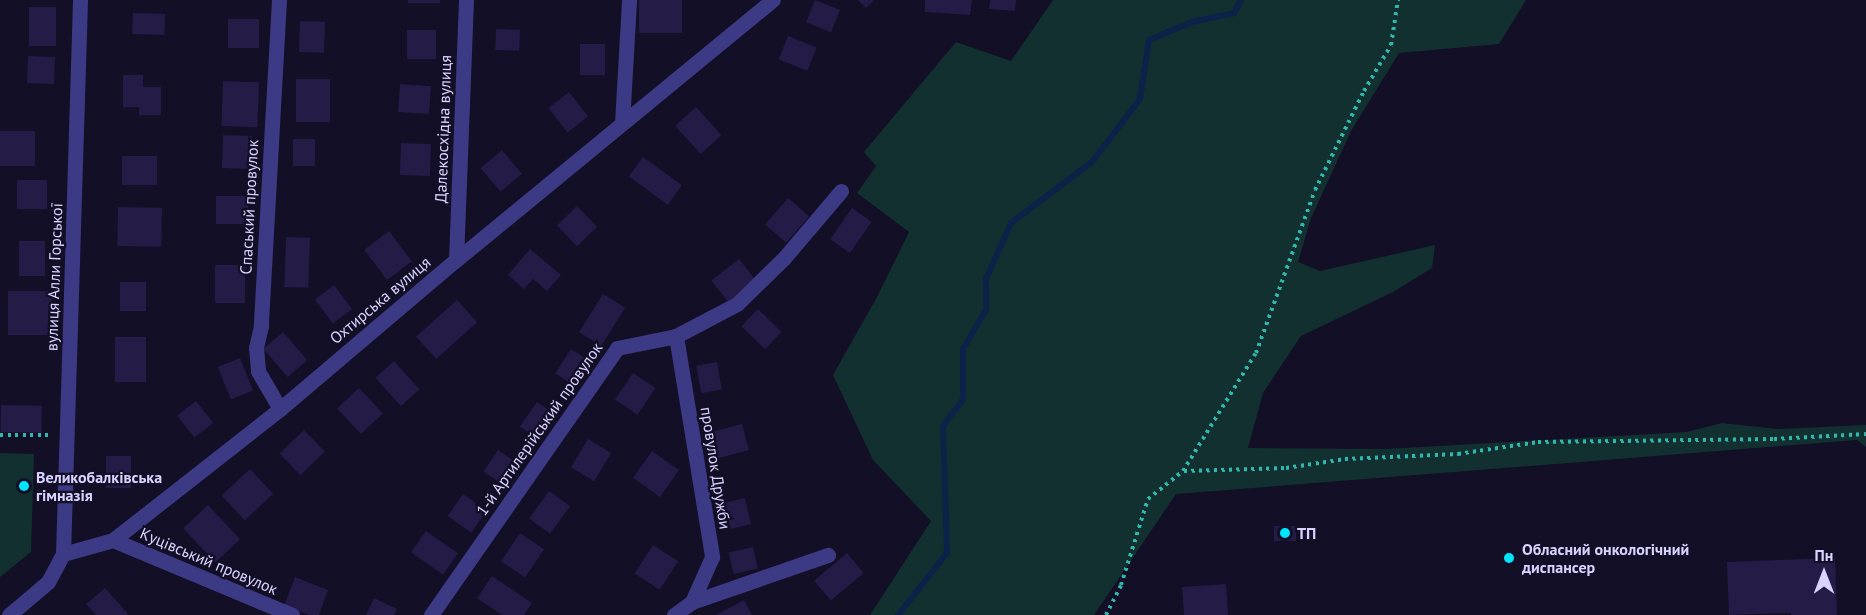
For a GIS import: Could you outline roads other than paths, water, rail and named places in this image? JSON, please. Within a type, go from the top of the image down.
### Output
[{"type":"street","name":"вулиця Алли Горської","points":[[63,554],[80,0]]},
{"type":"street","name":"Спаський провулок","points":[[279,0],[261,326],[256,347],[258,371],[280,409]]},
{"type":"street","name":"Далекосхідна вулиця","points":[[456,260],[466,0]]},
{"type":"street","points":[[622,123],[629,0]]},
{"type":"street","name":"Охтирська вулиця","points":[[63,554],[113,540],[280,409],[456,260],[773,0]]},
{"type":"street","name":"1-й Артилерійський провулок","points":[[430,615],[617,348],[676,336],[737,304],[784,258],[841,191]]},
{"type":"street","name":"провулок Дружби","points":[[676,336],[712,557],[692,602]]},
{"type":"street","name":"Куцівський провулок","points":[[113,540],[292,615]]},
{"type":"street","points":[[9,615],[48,582],[63,554]]},
{"type":"street","points":[[674,615],[692,602],[828,555]]},
{"type":"waterway","points":[[898,615],[947,553],[943,426],[963,399],[963,349],[986,310],[986,279],[1011,223],[1092,162],[1140,99],[1149,40],[1192,22],[1234,13],[1241,0]]},
{"type":"place","name":"Великобалківська гімназія","points":[[24,486]]},
{"type":"place","name":"ТП","points":[[1285,533]]},
{"type":"place","name":"Обласний онкологічний диспансер","points":[[1509,558]]}]
